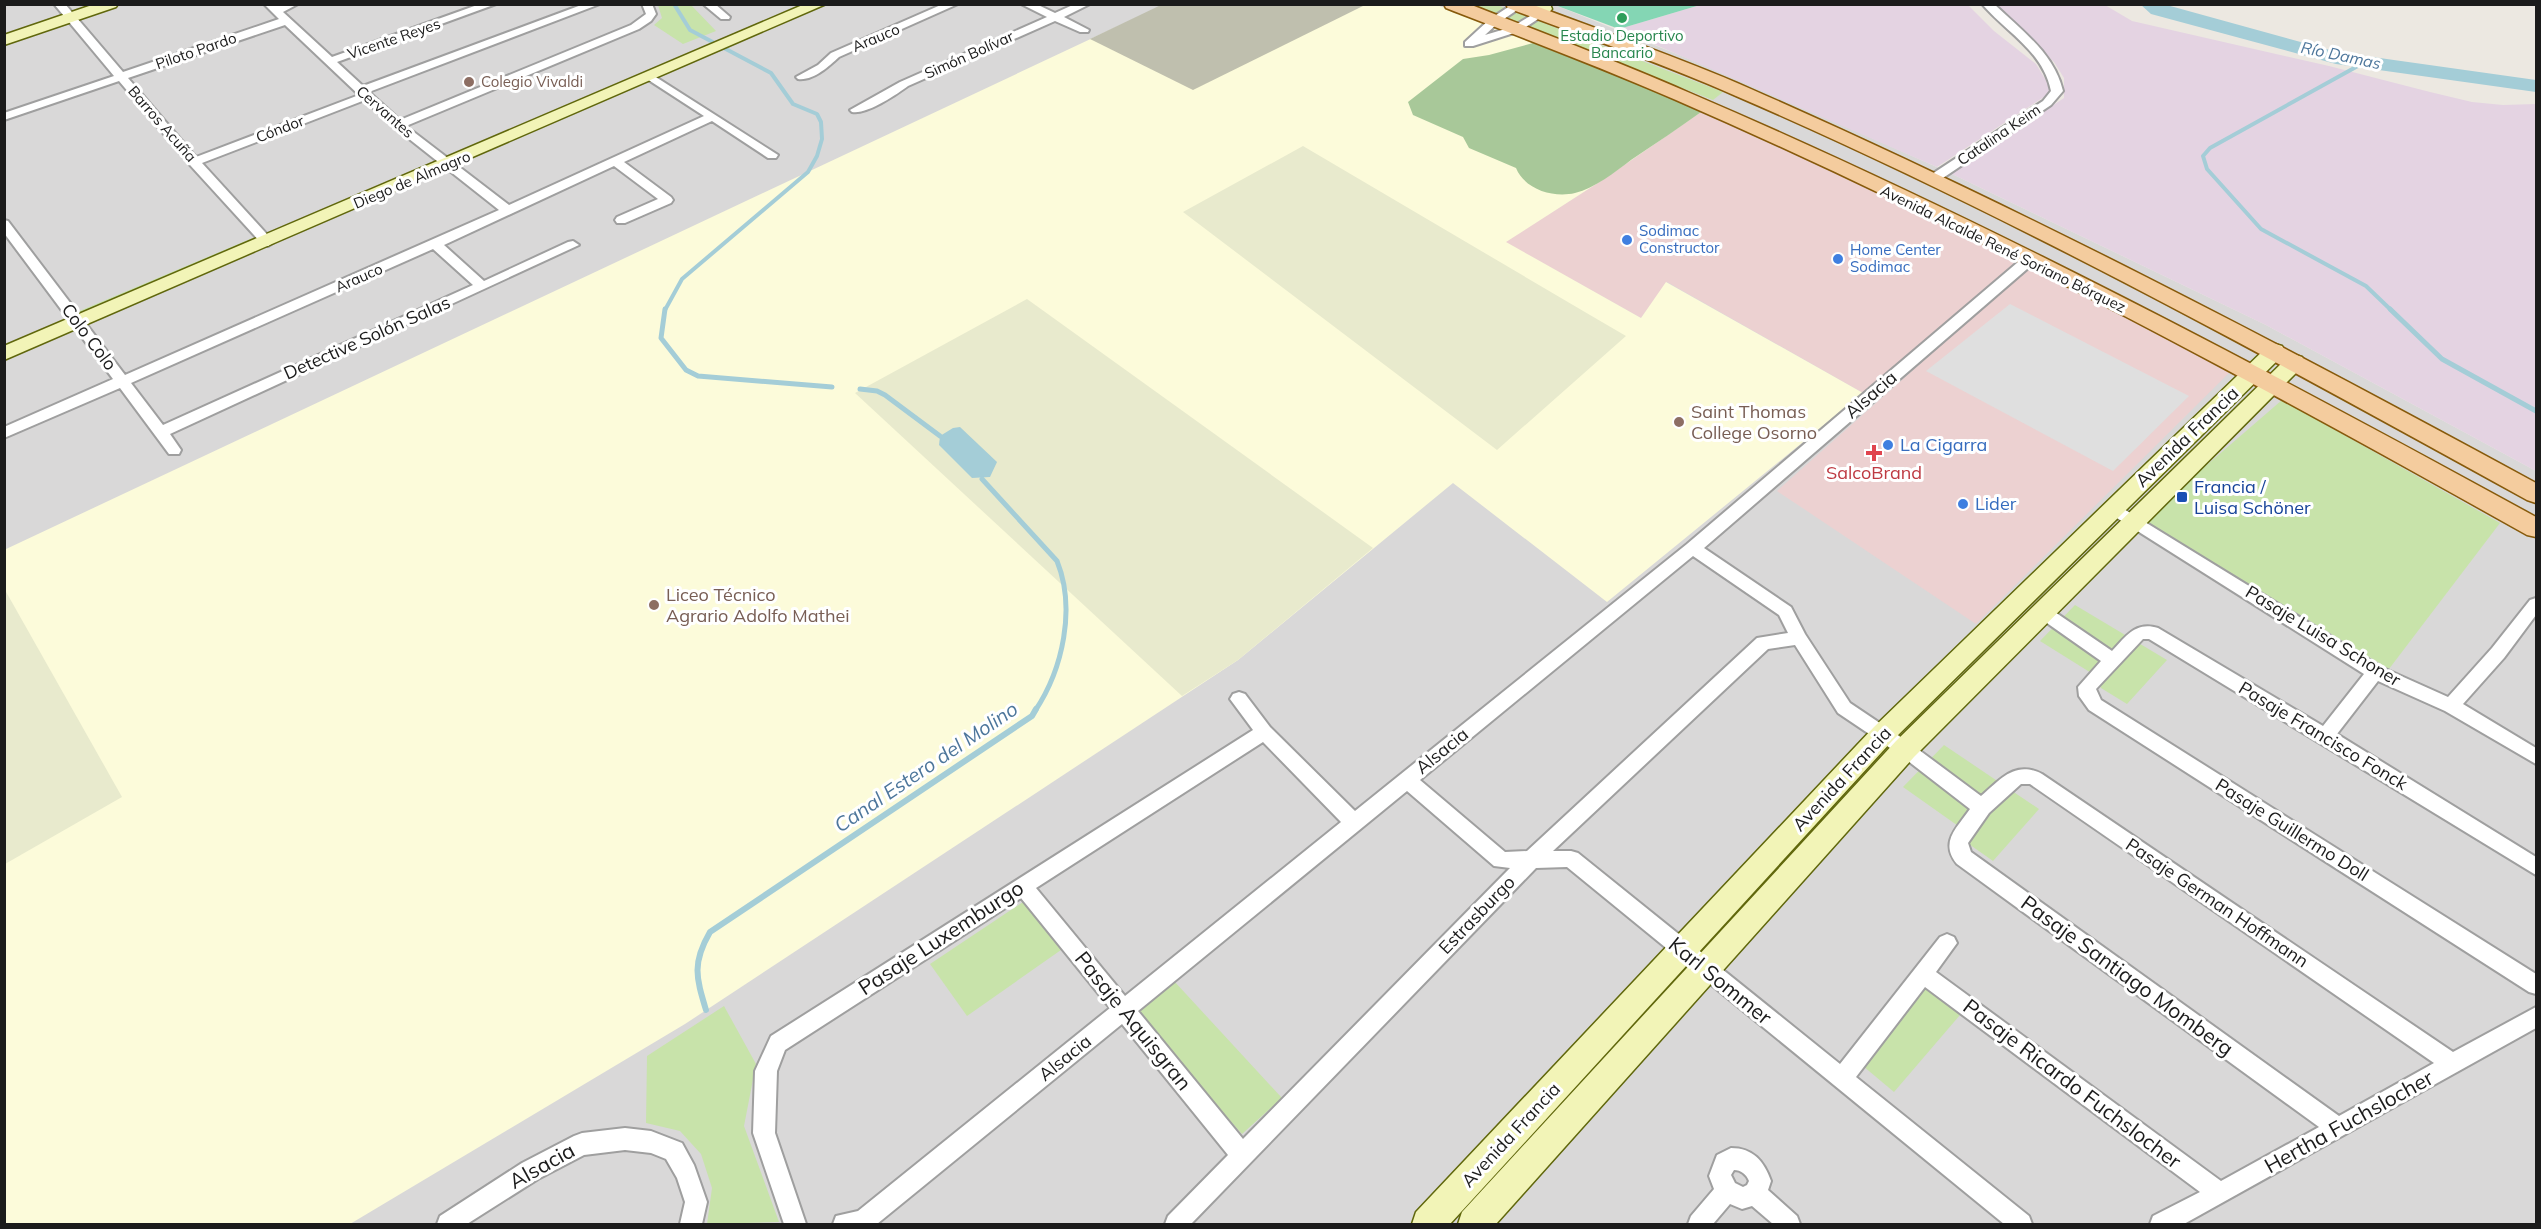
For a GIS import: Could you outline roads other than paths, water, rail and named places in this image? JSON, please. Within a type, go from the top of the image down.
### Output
[{"type":"main road","points":[[4,40],[111,4]]},
{"type":"main road","name":"Diego de Almagro","points":[[444,161],[651,77],[798,4]]},
{"type":"main road","name":"Diego de Almagro","points":[[6,347],[716,44],[819,4]]},
{"type":"main road","name":"Avenida Alcalde René Soriano Bórquez","points":[[1452,4],[1714,111],[2029,260],[2262,380],[2536,528]]},
{"type":"main road","name":"Avenida Alcalde René Soriano Bórquez","points":[[1516,5],[1541,10],[1741,91],[1933,179],[2285,357],[2536,494]]},
{"type":"main road","points":[[1714,111],[1741,91]]},
{"type":"main road","points":[[1902,199],[1933,179]]},
{"type":"main road","name":"Avenida Francia","points":[[1428,1224],[1694,959],[2024,597],[2124,515],[2285,357]]},
{"type":"main road","points":[[2424,466],[2431,452],[2453,447]]},
{"type":"main road","name":"Avenida Francia","points":[[1894,742],[2044,611],[2124,515]]},
{"type":"main road","name":"Avenida Francia","points":[[1474,1224],[1694,959]]},
{"type":"street","name":"Barros Acuña","points":[[59,4],[194,162],[263,237]]},
{"type":"street","points":[[272,8],[293,4]]},
{"type":"street","name":"Vicente Reyes","points":[[330,61],[491,4]]},
{"type":"street","name":"Cóndor","points":[[194,162],[595,4]]},
{"type":"street","points":[[398,125],[630,29],[651,14],[647,4]]},
{"type":"street","points":[[708,4],[725,16]]},
{"type":"street","name":"Arauco","points":[[802,77],[822,68],[835,55],[953,4]]},
{"type":"street","points":[[1026,4],[1084,30]]},
{"type":"street","name":"Simón Bolívar","points":[[856,110],[890,94],[904,84],[1084,4]]},
{"type":"street","name":"Catalina Keim","points":[[1933,179],[2047,103],[2057,91],[2057,83],[2049,64],[1987,4]]},
{"type":"street","points":[[1516,5],[1469,44],[1516,29],[1541,10]]},
{"type":"street","name":"Cervantes","points":[[272,8],[398,125],[508,211]]},
{"type":"street","name":"Piloto Pardo","points":[[4,117],[285,21]]},
{"type":"street","points":[[651,77],[772,155]]},
{"type":"street","name":"Arauco","points":[[4,433],[435,244],[711,117]]},
{"type":"street","points":[[615,161],[667,200],[621,220]]},
{"type":"street","name":"Colo Colo","points":[[4,224],[174,450]]},
{"type":"street","points":[[435,244],[482,286]]},
{"type":"street","name":"Detective Solón Salas","points":[[161,432],[573,245]]},
{"type":"street","name":"Alsacia","points":[[856,1224],[1124,1010],[1693,548],[2029,260]]},
{"type":"street","name":"Pasaje Luisa Schoner","points":[[2124,515],[2375,672],[2451,706],[2536,757]]},
{"type":"street","points":[[1693,548],[1780,606],[1790,617],[1799,638],[1844,708],[1982,807]]},
{"type":"street","points":[[2024,597],[2111,659]]},
{"type":"street","points":[[2451,706],[2536,607]]},
{"type":"street","name":"Pasaje Francisco Fonck","points":[[2111,659],[2139,633],[2152,633],[2325,736],[2536,867]]},
{"type":"street","name":"Estrasburgo","points":[[1176,1224],[1532,859],[1763,644],[1799,638]]},
{"type":"street","name":"Pasaje Guillermo Doll","points":[[2111,659],[2087,687],[2088,696],[2096,705],[2536,986]]},
{"type":"street","points":[[2325,736],[2375,672]]},
{"type":"street","points":[[1239,699],[1264,732],[1353,823]]},
{"type":"street","name":"Pasaje Luxemburgo","points":[[795,1224],[764,1133],[766,1071],[778,1043],[1264,732]]},
{"type":"street","name":"Pasaje German Hoffmann","points":[[1982,807],[2017,776],[2030,776],[2036,779],[2453,1064]]},
{"type":"street","name":"Karl Sommer","points":[[1407,780],[1501,860],[1571,859],[2021,1224]]},
{"type":"street","name":"Pasaje Santiago Momberg","points":[[1982,807],[1958,842],[1959,852],[1964,858],[2338,1128]]},
{"type":"street","name":"Pasaje Aquisgran","points":[[1023,886],[1243,1156]]},
{"type":"street","points":[[1841,1078],[1947,943]]},
{"type":"street","name":"Pasaje Ricardo Fuchslocher","points":[[1923,974],[2220,1194]]},
{"type":"street","name":"Hertha Fuchslocher","points":[[2161,1224],[2220,1194],[2536,1017]]},
{"type":"street","name":"Alsacia","points":[[448,1224],[530,1170],[582,1144],[625,1139],[651,1142],[674,1151],[686,1173],[696,1202],[691,1224]]},
{"type":"street","points":[[1738,1159],[1746,1161],[1758,1173],[1759,1188],[1755,1194],[1742,1198],[1727,1191],[1720,1176],[1725,1163],[1738,1159]]},
{"type":"street","points":[[1699,1224],[1727,1191]]},
{"type":"street","points":[[1755,1194],[1789,1224]]},
{"type":"water","points":[[960,427],[997,462],[990,477],[972,478],[939,445],[940,436],[953,428]]},
{"type":"waterway","name":"Canal Estero del Molino","points":[[665,310],[682,279],[808,172],[817,156],[822,139],[821,122],[817,114],[793,104],[771,73],[690,30],[674,4]]},
{"type":"waterway","name":"Río Damas","points":[[2149,4],[2158,10],[2336,58],[2536,86]]},
{"type":"waterway","points":[[2365,62],[2210,148],[2203,156],[2207,169],[2261,229],[2366,286],[2391,310]]},
{"type":"waterway","name":"Canal Estero del Molino","points":[[665,309],[661,338],[686,370],[698,376],[832,387]]},
{"type":"waterway","points":[[2390,309],[2442,359],[2536,411]]},
{"type":"waterway","name":"Canal Estero del Molino","points":[[860,389],[877,391],[885,395],[940,436]]},
{"type":"waterway","name":"Canal Estero del Molino","points":[[982,479],[1057,561],[1063,579],[1066,598],[1064,638],[1053,676],[1035,711]]},
{"type":"waterway","name":"Canal Estero del Molino","points":[[706,1010],[698,979],[698,962],[710,932],[1032,716],[1036,709]]},
{"type":"place","name":"Estadio Deportivo Bancario","points":[[1622,18]]},
{"type":"place","name":"Colegio Vivaldi","points":[[469,82]]},
{"type":"place","name":"Sodimac Constructor","points":[[1627,240]]},
{"type":"place","name":"Home Center Sodimac","points":[[1838,259]]},
{"type":"place","name":"Saint Thomas College Osorno","points":[[1679,422]]},
{"type":"place","name":"La Cigarra","points":[[1888,445]]},
{"type":"place","name":"SalcoBrand","points":[[1874,453]]},
{"type":"place","name":"Francia / Luisa Schöner","points":[[2182,497]]},
{"type":"place","name":"Lider","points":[[1963,504]]},
{"type":"place","name":"Liceo Técnico Agrario Adolfo Mathei","points":[[654,605]]}]
